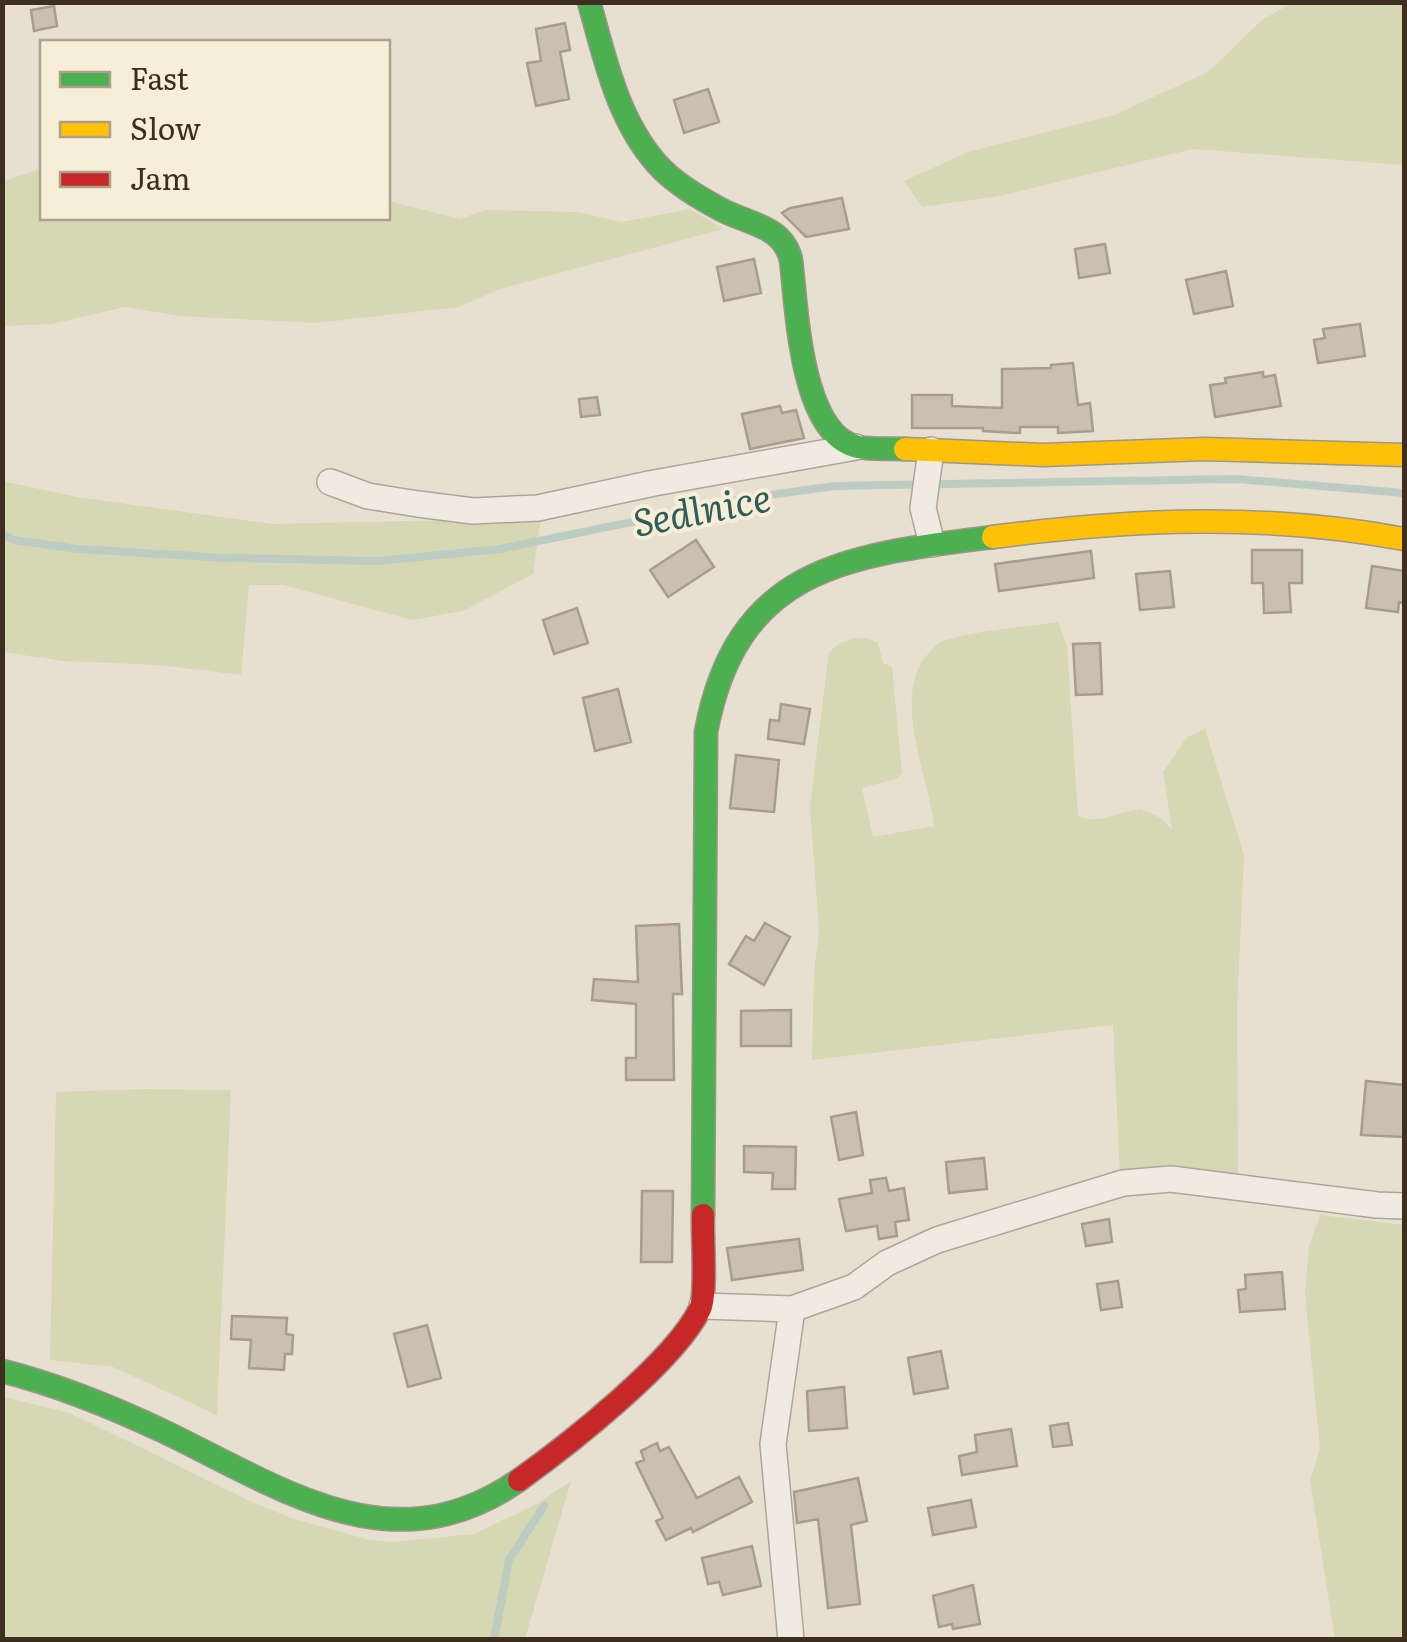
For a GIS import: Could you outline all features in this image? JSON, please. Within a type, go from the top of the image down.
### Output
[{"type":"street","points":[[589,2],[612,80],[648,154],[691,192],[775,234],[788,249],[802,347],[815,396],[834,435],[856,447]]},
{"type":"street","points":[[330,482],[368,496],[473,511],[538,508],[654,482],[856,447],[929,458],[1205,448],[1404,456]]},
{"type":"street","points":[[929,458],[923,508],[932,544]]},
{"type":"street","points":[[2,1371],[76,1391],[329,1509],[372,1519],[403,1520],[460,1510],[513,1486],[587,1428],[678,1342],[702,1306],[706,732],[712,690],[720,670],[764,607],[786,590],[832,568],[932,544],[1080,525],[1244,519],[1306,522],[1404,539]]},
{"type":"street","points":[[702,1306],[792,1309],[854,1288],[888,1263],[937,1240],[1123,1183],[1171,1179],[1404,1206]]},
{"type":"street","points":[[791,1640],[773,1444],[792,1309]]},
{"type":"green space","points":[[1292,3],[1404,3],[1404,165],[1193,149],[999,196],[922,207],[904,181],[968,152],[1114,115],[1208,72],[1262,20]]},
{"type":"green space","points":[[40,169],[40,220],[390,220],[390,202],[460,219],[485,210],[577,212],[622,222],[690,209],[723,229],[500,289],[459,307],[316,323],[180,316],[125,307],[52,324],[3,326],[2,182]]},
{"type":"green space","points":[[2,481],[77,497],[272,524],[541,518],[533,574],[463,611],[412,620],[283,585],[249,585],[241,675],[159,665],[63,661],[3,652]]},
{"type":"green space","points":[[1058,622],[1067,645],[1078,816],[1101,819],[1140,809],[1161,818],[1172,829],[1163,772],[1187,737],[1205,729],[1244,855],[1237,1010],[1238,1175],[1120,1176],[1113,1025],[812,1060],[819,930],[810,807],[829,652],[846,641],[865,638],[878,643],[883,663],[892,667],[902,773],[898,778],[862,788],[873,837],[934,826],[912,714],[917,672],[927,655],[939,643],[956,637]]},
{"type":"green space","points":[[231,1090],[217,1415],[113,1367],[50,1360],[56,1092]]},
{"type":"green space","points":[[1320,1215],[1404,1225],[1404,1639],[1335,1639],[1310,1481],[1320,1449],[1305,1294],[1309,1246]]},
{"type":"green space","points":[[3,1397],[70,1413],[250,1501],[291,1518],[370,1540],[392,1542],[474,1534],[537,1504],[571,1481],[525,1639],[3,1639]]},
{"type":"building","points":[[54,6],[57,26],[34,31],[31,10]]},
{"type":"building","points":[[565,23],[570,50],[560,52],[569,99],[536,106],[527,63],[541,61],[536,29]]},
{"type":"building","points":[[708,89],[719,122],[684,133],[674,100]]},
{"type":"building","points":[[842,198],[849,229],[806,237],[782,213],[790,208]]},
{"type":"building","points":[[1105,244],[1110,273],[1079,278],[1075,249]]},
{"type":"building","points":[[754,259],[761,293],[724,301],[717,267]]},
{"type":"building","points":[[1226,271],[1233,306],[1194,314],[1186,280]]},
{"type":"building","points":[[1360,324],[1365,356],[1318,363],[1314,340],[1325,338],[1323,329]]},
{"type":"building","points":[[1073,363],[1078,405],[1090,403],[1093,431],[1058,433],[1058,427],[1020,427],[1020,433],[983,428],[912,428],[912,395],[952,395],[952,406],[1002,408],[1002,369],[1051,368]]},
{"type":"building","points":[[1263,372],[1263,377],[1275,375],[1281,406],[1215,417],[1210,385],[1226,383],[1225,378]]},
{"type":"building","points":[[597,397],[600,415],[581,417],[579,399]]},
{"type":"building","points":[[780,406],[782,413],[796,410],[804,438],[750,449],[742,414]]},
{"type":"building","points":[[696,540],[714,567],[668,597],[650,570]]},
{"type":"building","points":[[1252,550],[1302,550],[1302,583],[1289,583],[1291,612],[1264,613],[1263,583],[1252,583]]},
{"type":"building","points":[[1091,551],[1094,578],[999,591],[995,564]]},
{"type":"building","points":[[1372,566],[1404,571],[1404,603],[1399,602],[1398,612],[1366,608]]},
{"type":"building","points":[[1170,571],[1174,607],[1140,610],[1136,574]]},
{"type":"building","points":[[577,608],[588,643],[554,654],[543,620]]},
{"type":"building","points":[[1100,643],[1102,694],[1076,695],[1073,644]]},
{"type":"building","points":[[618,689],[631,742],[595,751],[583,698]]},
{"type":"building","points":[[781,704],[810,709],[804,744],[768,739],[770,720],[779,721]]},
{"type":"building","points":[[736,755],[779,760],[774,812],[730,808]]},
{"type":"building","points":[[765,923],[790,937],[764,985],[729,964],[746,936],[754,941]]},
{"type":"building","points":[[679,924],[682,994],[673,994],[674,1080],[626,1080],[626,1058],[636,1058],[636,1004],[592,1000],[594,979],[638,982],[636,926]]},
{"type":"building","points":[[791,1010],[791,1046],[741,1046],[741,1011]]},
{"type":"building","points":[[1366,1081],[1404,1085],[1404,1137],[1361,1135]]},
{"type":"building","points":[[856,1112],[863,1155],[839,1160],[831,1117]]},
{"type":"building","points":[[744,1146],[796,1147],[795,1189],[772,1189],[773,1173],[744,1172]]},
{"type":"building","points":[[984,1158],[987,1189],[949,1193],[946,1162]]},
{"type":"building","points":[[886,1178],[889,1191],[904,1188],[909,1220],[895,1222],[897,1236],[879,1239],[877,1226],[846,1231],[839,1199],[872,1193],[870,1180]]},
{"type":"building","points":[[642,1191],[673,1191],[672,1262],[641,1262]]},
{"type":"building","points":[[1109,1219],[1112,1242],[1086,1246],[1082,1224]]},
{"type":"building","points":[[799,1239],[803,1270],[732,1280],[727,1248]]},
{"type":"building","points":[[1282,1272],[1285,1309],[1240,1312],[1238,1290],[1246,1289],[1245,1275]]},
{"type":"building","points":[[1118,1281],[1122,1307],[1101,1310],[1097,1284]]},
{"type":"building","points":[[232,1316],[287,1318],[286,1334],[293,1335],[292,1354],[285,1354],[284,1370],[249,1368],[251,1340],[231,1339]]},
{"type":"building","points":[[427,1325],[441,1378],[408,1387],[394,1334]]},
{"type":"building","points":[[941,1351],[948,1388],[914,1394],[908,1358]]},
{"type":"building","points":[[844,1387],[847,1428],[809,1431],[807,1391]]},
{"type":"building","points":[[1068,1423],[1072,1445],[1053,1447],[1050,1426]]},
{"type":"building","points":[[1011,1429],[1017,1466],[962,1475],[959,1456],[977,1452],[975,1435]]},
{"type":"building","points":[[657,1443],[660,1451],[669,1447],[697,1498],[739,1477],[752,1502],[693,1532],[691,1528],[666,1540],[656,1521],[663,1518],[636,1463],[644,1460],[641,1451]]},
{"type":"building","points":[[858,1478],[867,1521],[851,1525],[860,1604],[828,1608],[818,1519],[797,1523],[794,1492]]},
{"type":"building","points":[[971,1500],[976,1527],[933,1535],[928,1508]]},
{"type":"building","points":[[752,1546],[761,1586],[723,1595],[719,1582],[708,1584],[702,1558]]},
{"type":"building","points":[[973,1585],[980,1624],[953,1629],[952,1624],[939,1627],[933,1596]]},
{"type":"waterway","name":"Sedlnice","points":[[2,534],[14,540],[78,549],[227,558],[378,561],[500,549],[748,498],[835,486],[1236,479],[1404,493]]},
{"type":"waterway","points":[[494,1640],[509,1560],[544,1506]]},
{"type":"traffic: fast","points":[[589,2],[622,108],[657,164],[703,200],[772,232],[787,248],[805,367],[824,419],[839,437],[858,447],[905,449]]},
{"type":"traffic: fast","points":[[703,1215],[706,732],[721,677],[744,634],[772,602],[807,579],[891,552],[993,537]]},
{"type":"traffic: fast","points":[[2,1371],[105,1405],[252,1476],[339,1510],[383,1519],[427,1518],[472,1506],[519,1480]]},
{"type":"traffic: slow","points":[[905,449],[1043,455],[1205,449],[1404,455]]},
{"type":"traffic: slow","points":[[993,537],[1198,521],[1301,525],[1404,539]]},
{"type":"traffic: jam","points":[[519,1480],[645,1377],[687,1330],[702,1302],[703,1215]]}]
